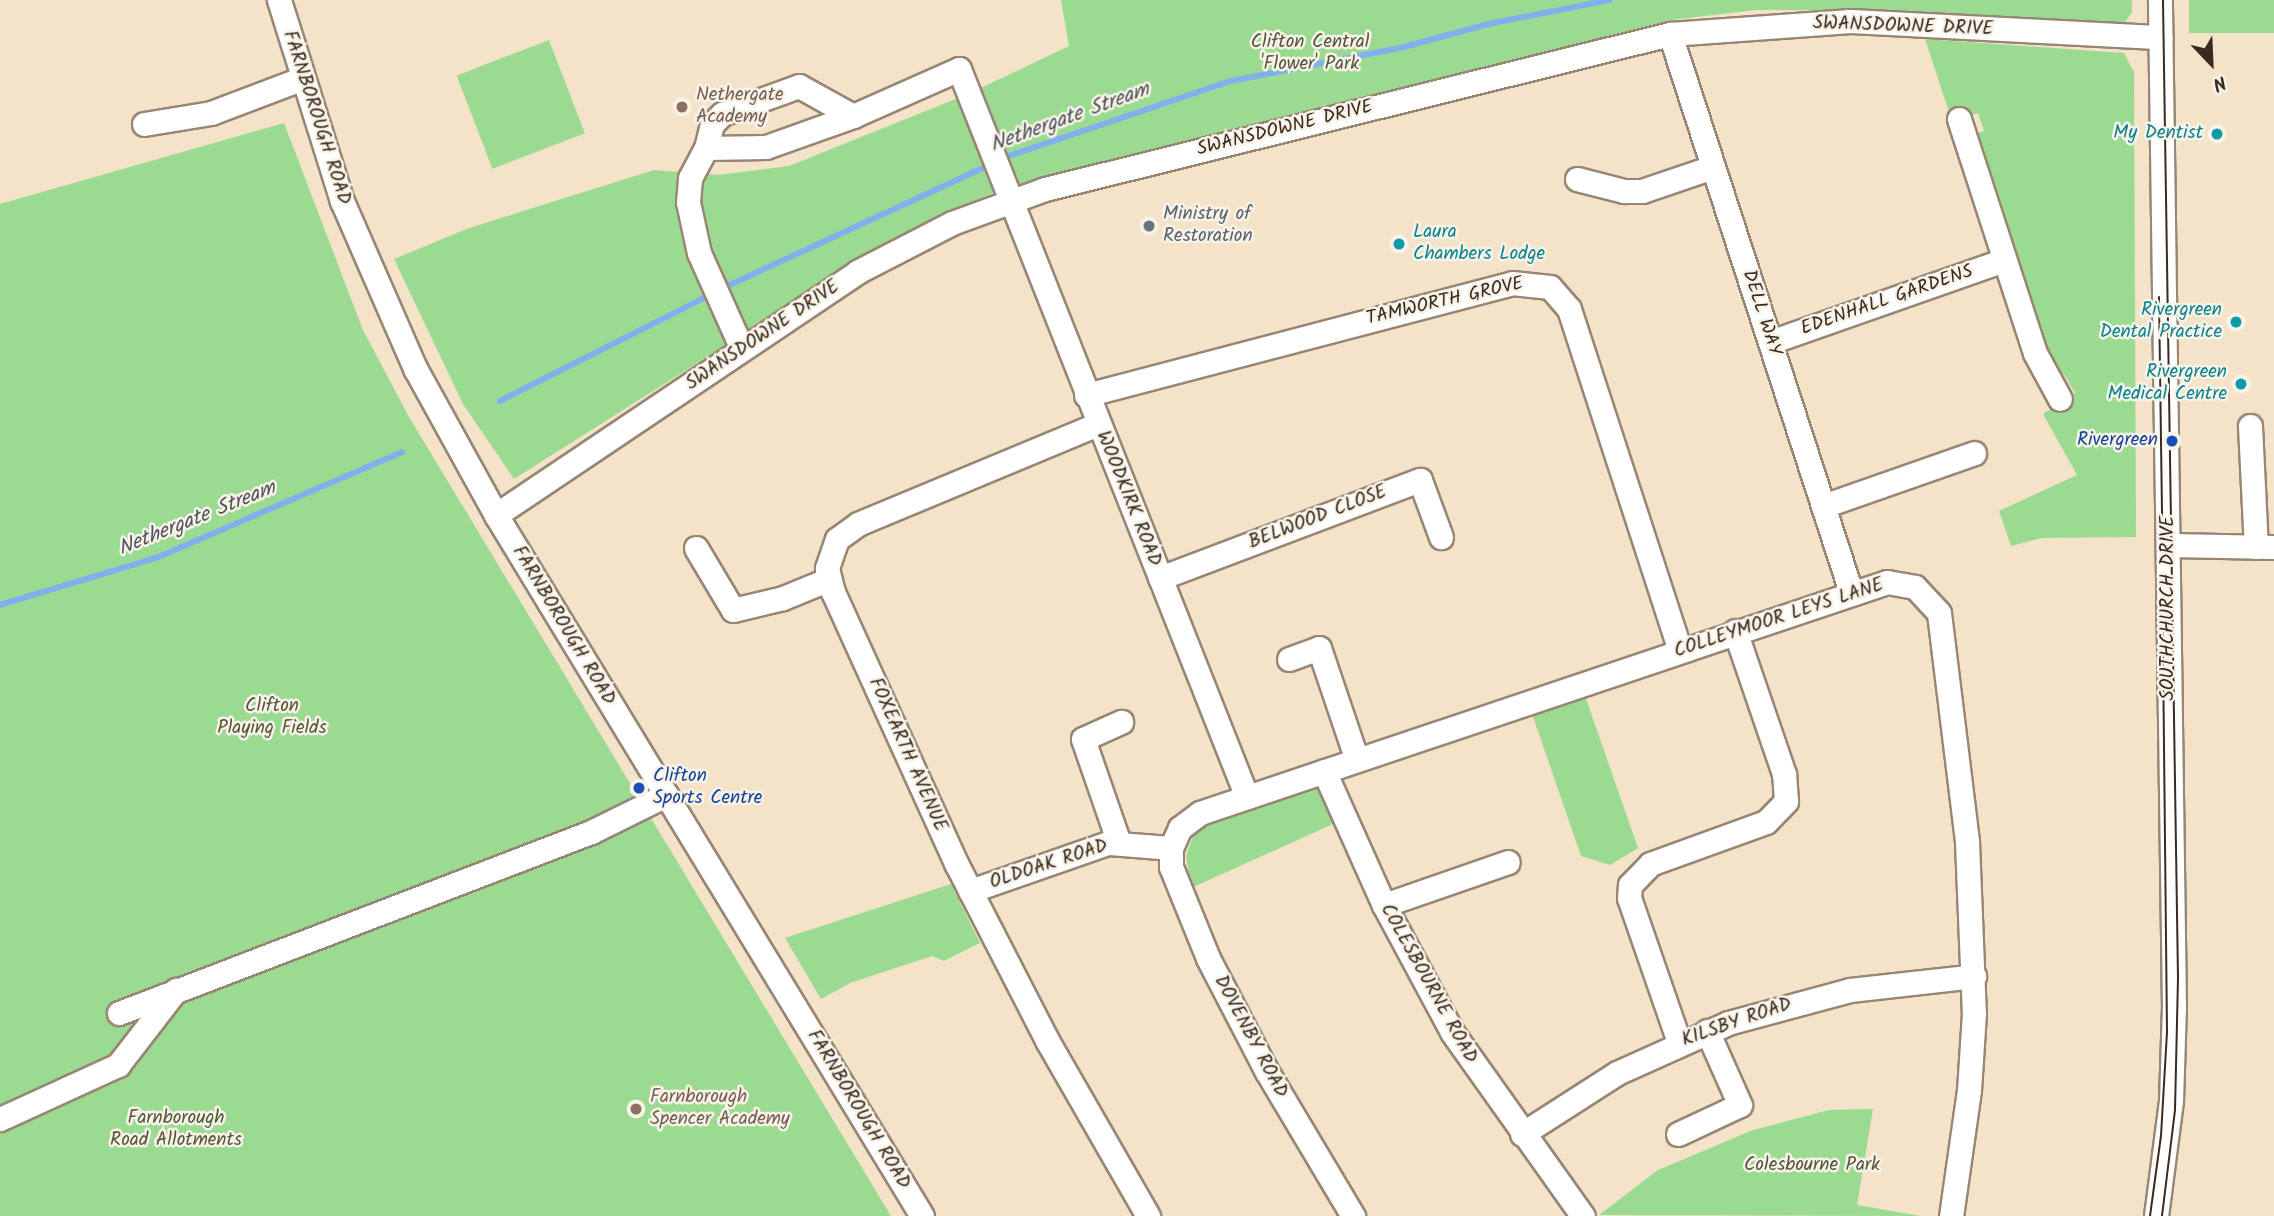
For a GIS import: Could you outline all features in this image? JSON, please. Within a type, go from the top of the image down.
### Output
[{"type":"street","name":"FARNBOROUGH ROAD","points":[[279,0],[342,201],[386,304],[496,515],[922,1216]]},
{"type":"street","name":"SOUTHCHURCH DRIVE","points":[[2156,1216],[2171,1101],[2174,1032],[2160,0]]},
{"type":"street","name":"SWANSDOWNE DRIVE","points":[[496,515],[887,255],[1009,201],[1670,34],[1851,21],[2161,37]]},
{"type":"street","name":"DELL WAY","points":[[1670,34],[1851,592]]},
{"type":"street","name":"WOODKIRK ROAD","points":[[853,116],[959,69],[1247,797]]},
{"type":"street","points":[[144,124],[211,113],[303,78]]},
{"type":"street","points":[[743,349],[710,280],[688,202],[690,178],[706,148],[712,124],[722,114],[799,86],[853,116]]},
{"type":"street","points":[[706,148],[765,147],[853,116]]},
{"type":"street","points":[[1967,123],[2004,260],[2035,353],[2060,399]]},
{"type":"street","points":[[1577,179],[1624,191],[1642,191],[1713,167]]},
{"type":"street","name":"EDENHALL GARDENS","points":[[1770,342],[2004,260]]},
{"type":"street","name":"TAMWORTH GROVE","points":[[1086,394],[1512,283],[1550,287],[1569,309],[1681,650]]},
{"type":"street","points":[[696,548],[733,610],[783,598],[829,579],[831,550],[847,530],[1098,424]]},
{"type":"street","points":[[2169,545],[2265,547],[2250,426]]},
{"type":"street","points":[[1823,506],[1974,453]]},
{"type":"street","name":"BELWOOD CLOSE","points":[[1160,578],[1420,480],[1441,537]]},
{"type":"street","name":"FOXEARTH AVENUE","points":[[829,579],[970,891],[1048,1042],[1148,1216]]},
{"type":"street","name":"COLLEYMOOR LEYS LANE","points":[[1171,848],[1180,828],[1192,817],[1247,797],[1851,592],[1887,582],[1907,585],[1922,592],[1939,613],[1967,842],[1974,976],[1969,1090],[1951,1216]]},
{"type":"street","points":[[1679,1042],[1629,898],[1630,884],[1650,864],[1766,822],[1786,801],[1784,774],[1735,631]]},
{"type":"street","points":[[1289,659],[1319,648],[1357,760]]},
{"type":"street","points":[[1119,843],[1083,739],[1121,722]]},
{"type":"street","name":"COLESBOURNE ROAD","points":[[1324,771],[1384,905],[1452,1032],[1522,1134],[1583,1216]]},
{"type":"street","points":[[119,1013],[591,832],[666,795]]},
{"type":"street","name":"OLDOAK ROAD","points":[[970,891],[1096,846],[1119,843],[1171,848]]},
{"type":"street","name":"DOVENBY ROAD","points":[[1171,848],[1175,881],[1234,1013],[1353,1216]]},
{"type":"street","points":[[1384,905],[1508,862]]},
{"type":"street","name":"KILSBY ROAD","points":[[1522,1134],[1585,1091],[1679,1042],[1707,1031],[1801,1001],[1850,990],[1974,976]]},
{"type":"street","points":[[0,1119],[118,1065],[176,990]]},
{"type":"street","points":[[1678,1133],[1740,1105],[1707,1031]]},
{"type":"green space","name":"Clifton Central 'Flower' Park","points":[[1061,0],[2132,0],[2132,12],[2121,28],[1900,10],[1756,10],[1671,20],[999,190],[893,239],[514,479],[463,404],[394,259],[469,228],[654,170],[718,175],[789,166],[968,94],[1069,46]]},
{"type":"green space","points":[[2189,0],[2274,0],[2274,33],[2189,33]]},
{"type":"green space","points":[[1925,39],[2124,53],[2134,72],[2136,537],[2042,538],[2011,546],[1999,511],[2077,475],[2043,414],[2075,393],[2064,374],[2054,376],[1973,134],[1984,131],[1978,113],[1966,116],[1963,108],[1949,112]]},
{"type":"green space","points":[[549,40],[585,133],[492,169],[457,75]]},
{"type":"green space","name":"Clifton Playing Fields","points":[[284,123],[363,330],[409,417],[891,1216],[0,1216],[0,204]]},
{"type":"green space","points":[[1583,690],[1638,848],[1610,865],[1581,856],[1530,708]]},
{"type":"green space","points":[[1311,786],[1319,790],[1333,824],[1191,888],[1186,856],[1197,825]]},
{"type":"green space","points":[[951,884],[980,943],[944,961],[932,956],[850,983],[821,999],[785,938]]},
{"type":"green space","name":"Colesbourne Park","points":[[1873,1109],[1857,1205],[1921,1216],[1599,1215],[1658,1170],[1753,1130],[1829,1110]]},
{"type":"waterway","name":"Nethergate Stream","points":[[1000,159],[1231,81],[1404,47],[1488,24],[1610,0]]},
{"type":"waterway","name":"Nethergate Stream","points":[[721,289],[991,164]]},
{"type":"waterway","name":"Nethergate Stream","points":[[500,401],[712,294]]},
{"type":"waterway","name":"Nethergate Stream","points":[[0,605],[156,558],[402,452]]},
{"type":"tram line","points":[[2162,1216],[2175,1110],[2178,978],[2163,0]]},
{"type":"tram line","points":[[2159,297],[2162,525]]},
{"type":"tram line","points":[[2150,1216],[2161,1136],[2167,1033],[2163,619]]},
{"type":"place","name":"Nethergate Academy","points":[[682,107]]},
{"type":"place","name":"My Dentist","points":[[2217,134]]},
{"type":"place","name":"Ministry of Restoration","points":[[1149,226]]},
{"type":"place","name":"Laura Chambers Lodge","points":[[1399,244]]},
{"type":"place","name":"Rivergreen Dental Practice","points":[[2236,322]]},
{"type":"place","name":"Rivergreen Medical Centre","points":[[2241,384]]},
{"type":"place","name":"Rivergreen","points":[[2172,441]]},
{"type":"place","name":"Clifton Sports Centre","points":[[639,788]]},
{"type":"place","name":"Farnborough Spencer Academy","points":[[636,1109]]},
{"type":"park label","name":"Farnborough Road Allotments","points":[[176,1130]]}]
